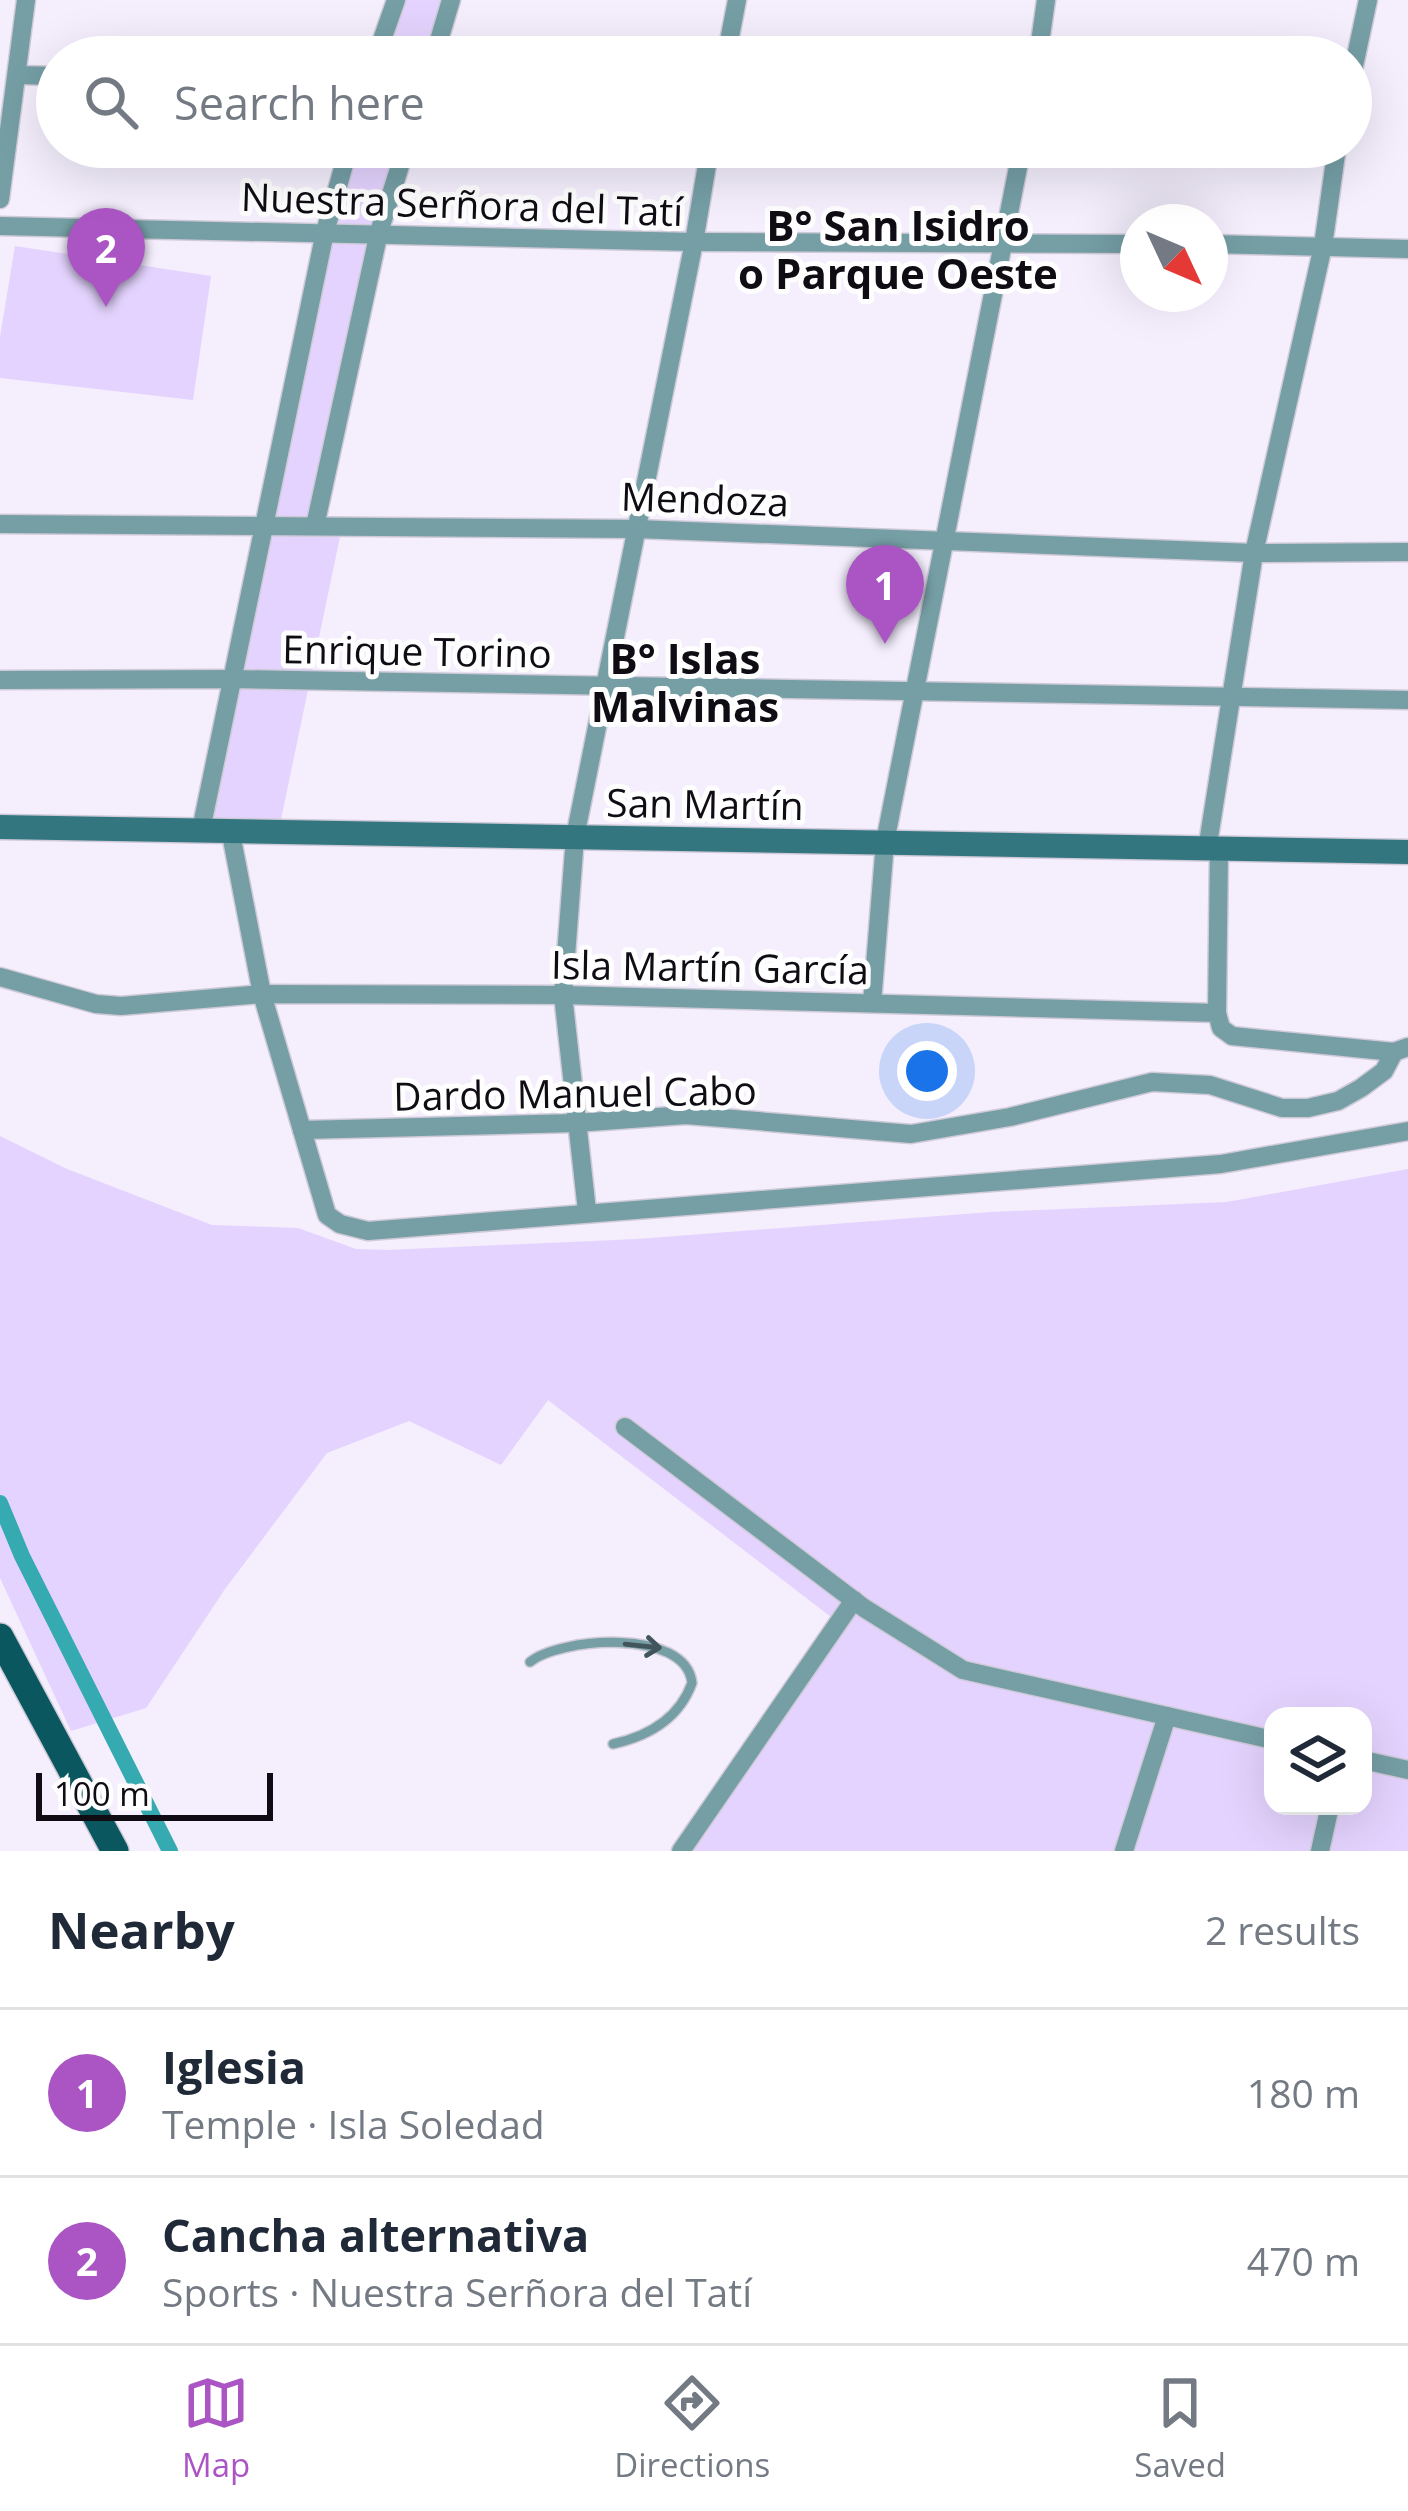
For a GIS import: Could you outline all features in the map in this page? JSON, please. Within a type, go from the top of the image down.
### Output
[{"type":"main road","name":"San Martín","points":[[0,827],[1408,852]]},
{"type":"main road","points":[[0,1637],[115,1851]]},
{"type":"main road","points":[[0,1663],[102,1851]]},
{"type":"street","points":[[0,199],[16,75],[9,51],[26,0]]},
{"type":"street","points":[[383,36],[396,0]]},
{"type":"street","points":[[440,36],[451,0]]},
{"type":"street","points":[[730,36],[737,0]]},
{"type":"street","points":[[1041,36],[1046,0]]},
{"type":"street","points":[[1360,36],[1368,0]]},
{"type":"street","points":[[16,75],[36,75]]},
{"type":"street","points":[[201,830],[325,232],[343,168]]},
{"type":"street","points":[[315,526],[379,232],[399,168]]},
{"type":"street","points":[[586,1211],[563,995],[575,837],[706,168]]},
{"type":"street","points":[[872,1003],[885,842],[911,692],[1018,168]]},
{"type":"street","points":[[1217,1013],[1213,850],[1232,699],[1254,553],[1323,246],[1334,168]]},
{"type":"street","name":"Nuestra Serñora del Tatí","points":[[0,226],[694,242],[1120,244]]},
{"type":"street","points":[[1228,244],[1408,249]]},
{"type":"street","name":"Mendoza","points":[[0,524],[637,529],[1254,553],[1408,552]]},
{"type":"street","name":"Enrique Torino","points":[[0,680],[233,679],[1408,700]]},
{"type":"street","points":[[230,829],[262,994],[327,1215],[340,1224],[368,1231],[1221,1164],[1408,1131]]},
{"type":"street","name":"Isla Martín García","points":[[0,976],[95,1004],[121,1006],[262,994],[563,995],[1217,1013],[1221,1028],[1232,1036],[1401,1050]]},
{"type":"street","name":"Dardo Manuel Cabo","points":[[302,1130],[576,1123],[686,1115],[911,1134],[1010,1118],[1152,1082],[1210,1085],[1282,1108],[1307,1108],[1338,1101],[1361,1088],[1401,1050]]},
{"type":"street","points":[[625,1427],[854,1600],[963,1670],[1264,1737]]},
{"type":"street","points":[[681,1851],[854,1600]]},
{"type":"street","points":[[1124,1851],[1167,1716]]},
{"type":"street","points":[[1372,1762],[1408,1770]]},
{"type":"street","points":[[1320,1851],[1328,1815]]},
{"type":"lane","points":[[530,1663],[554,1650],[635,1642],[663,1648],[686,1664],[692,1683],[673,1714],[649,1733],[613,1744]]},
{"type":"shaded area","points":[[396,0],[450,0],[439,36],[384,36]]},
{"type":"shaded area","points":[[345,168],[400,168],[314,526],[342,527],[279,829],[202,829]]},
{"type":"shaded area","points":[[15,246],[211,276],[193,400],[0,378],[0,337]]},
{"type":"shaded area","points":[[0,1136],[67,1169],[212,1225],[298,1228],[356,1249],[388,1250],[1227,1202],[1408,1169],[1408,1851],[672,1851],[835,1620],[548,1400],[501,1465],[409,1421],[327,1453],[225,1589],[146,1708],[71,1731],[0,1578]]},
{"type":"waterway","points":[[0,1503],[170,1851]]},
{"type":"place","name":"Cancha alternativa","points":[[106,307]]},
{"type":"place","name":"Iglesia","points":[[885,644]]},
{"type":"district","name":"B° San Isidro o Parque Oeste","points":[[898,248]]},
{"type":"district","name":"B° Islas Malvinas","points":[[685,681]]}]
